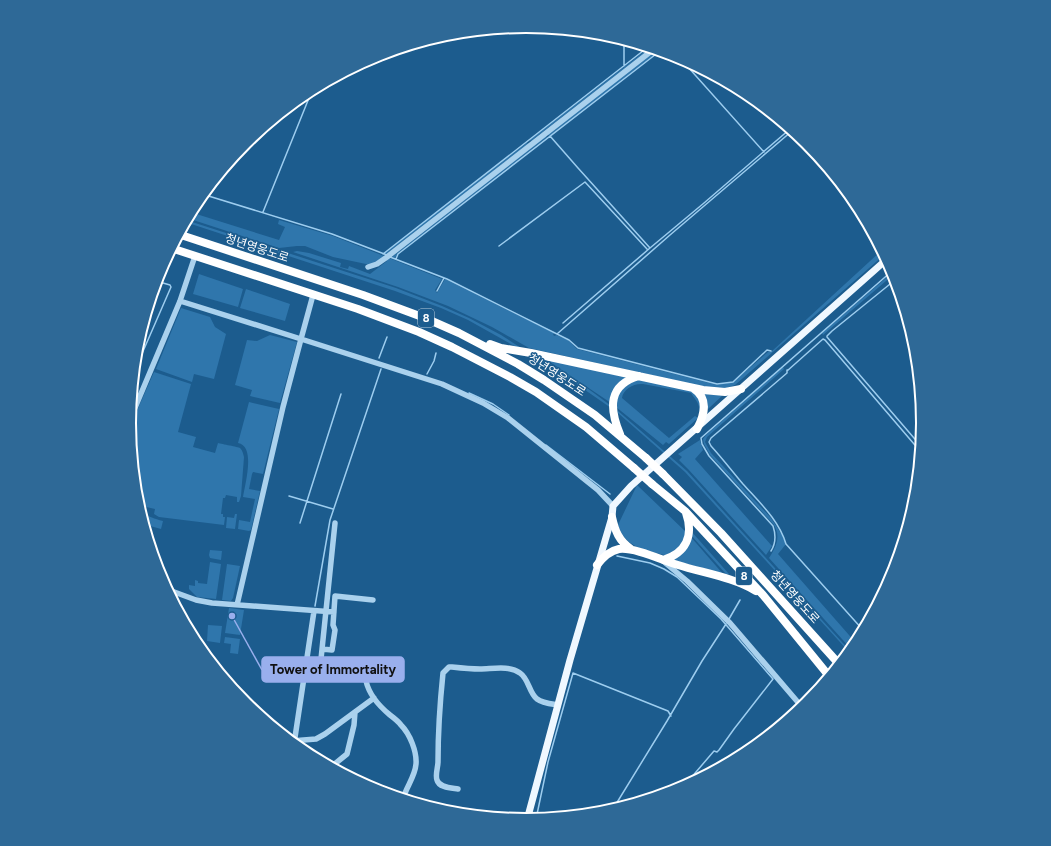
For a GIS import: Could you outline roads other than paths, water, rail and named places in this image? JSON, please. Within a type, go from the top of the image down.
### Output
[{"type":"highway","name":"청년영웅도로","points":[[184,236],[363,295],[425,318],[459,333],[518,364],[544,380],[595,415],[620,435],[663,474],[721,533],[835,660]]},
{"type":"highway","name":"청년영웅도로","points":[[177,250],[358,310],[419,332],[452,347],[536,392],[580,423],[685,511],[763,595],[826,672]]},
{"type":"highway","points":[[459,333],[501,348],[716,392],[741,389]]},
{"type":"highway","points":[[620,435],[613,414],[615,393],[618,387],[626,381],[640,376]]},
{"type":"highway","points":[[691,387],[701,396],[704,410],[702,420],[696,429]]},
{"type":"highway","points":[[662,560],[671,558],[677,554],[688,540],[689,530],[685,511]]},
{"type":"highway","points":[[612,517],[614,528],[618,537],[632,550]]},
{"type":"highway","points":[[597,565],[603,557],[610,552],[620,549],[632,550],[738,582],[763,595]]},
{"type":"main road","points":[[529,813],[597,565],[612,517],[613,506],[627,490],[881,264]]},
{"type":"street","points":[[368,268],[387,257],[649,53]]},
{"type":"street","points":[[136,406],[180,302],[195,256]]},
{"type":"street","points":[[237,605],[283,407],[313,295]]},
{"type":"street","points":[[180,302],[442,384],[483,403],[508,418],[598,490],[613,506]]},
{"type":"street","points":[[321,659],[335,523]]},
{"type":"street","points":[[662,560],[687,581],[727,621],[798,702]]},
{"type":"street","points":[[175,592],[196,600],[212,603],[334,612]]},
{"type":"street","points":[[322,649],[332,650],[335,630],[333,625],[335,596],[373,600]]},
{"type":"street","points":[[294,736],[314,611]]},
{"type":"street","points":[[458,788],[445,787],[437,780],[437,739],[442,673],[452,667],[483,669],[490,667],[513,670],[522,674],[530,686],[533,695],[538,700],[558,705]]},
{"type":"street","points":[[366,680],[368,690],[389,714],[403,726],[411,742],[416,764],[404,793]]},
{"type":"street","points":[[301,741],[316,739],[325,734],[374,698]]},
{"type":"street","points":[[335,764],[347,754],[354,725],[355,712]]},
{"type":"waterway","points":[[624,46],[624,66]]},
{"type":"waterway","points":[[383,254],[643,51]]},
{"type":"waterway","points":[[396,259],[398,254],[654,55]]},
{"type":"waterway","points":[[690,70],[764,152]]},
{"type":"waterway","points":[[263,212],[308,99]]},
{"type":"waterway","points":[[563,323],[786,133]]},
{"type":"waterway","points":[[557,334],[788,135]]},
{"type":"waterway","points":[[550,136],[650,248]]},
{"type":"waterway","points":[[499,246],[585,182],[647,249]]},
{"type":"waterway","points":[[208,196],[332,234],[387,255]]},
{"type":"waterway","points":[[390,257],[447,279],[569,340],[578,348],[717,384],[733,382],[767,350],[771,351]]},
{"type":"waterway","points":[[771,551],[775,539],[773,526],[709,456],[702,444],[701,438],[887,276]]},
{"type":"waterway","points":[[437,291],[444,278]]},
{"type":"waterway","points":[[142,354],[171,287],[170,285],[162,283]]},
{"type":"waterway","points":[[890,284],[832,331],[827,337],[915,440]]},
{"type":"waterway","points":[[379,358],[387,337]]},
{"type":"waterway","points":[[787,371],[823,339],[825,340],[915,445]]},
{"type":"waterway","points":[[427,374],[434,361],[436,353]]},
{"type":"waterway","points":[[315,606],[330,520],[381,369]]},
{"type":"waterway","points":[[787,370],[787,373],[711,438],[709,442],[774,519],[786,544],[859,625]]},
{"type":"waterway","points":[[469,393],[493,404],[509,415]]},
{"type":"waterway","points":[[300,523],[341,394]]},
{"type":"waterway","points":[[546,445],[610,494]]},
{"type":"waterway","points":[[289,496],[333,509]]},
{"type":"waterway","points":[[617,556],[650,563],[677,577],[721,619],[773,679],[719,750],[717,752],[714,751],[693,775]]},
{"type":"waterway","points":[[729,619],[740,600]]},
{"type":"waterway","points":[[617,802],[726,624]]},
{"type":"waterway","points":[[537,813],[548,762],[573,673],[668,711],[671,716]]},
{"type":"place","name":"Tower of Immortality","points":[[232,616]]}]
